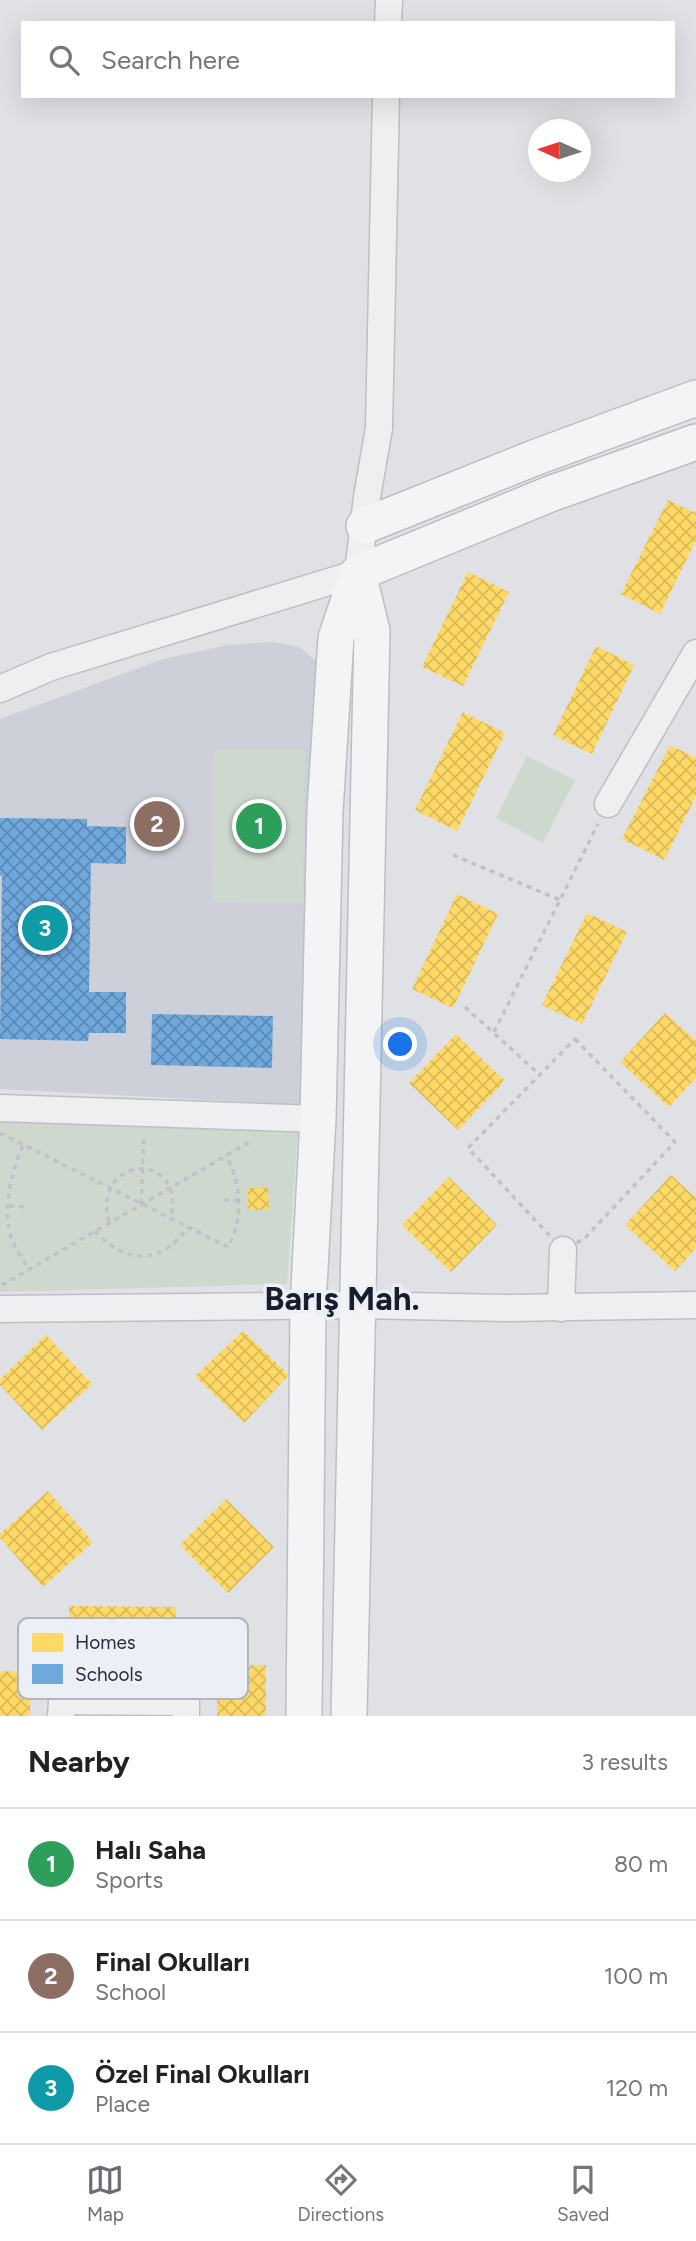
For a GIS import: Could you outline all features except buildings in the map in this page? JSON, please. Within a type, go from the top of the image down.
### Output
[{"type":"main road","points":[[364,526],[534,458],[696,398]]},
{"type":"main road","points":[[303,1716],[308,1306],[305,1119],[336,638],[358,573],[551,494],[696,442]]},
{"type":"main road","points":[[349,1716],[372,631],[358,573]]},
{"type":"street","points":[[388,21],[389,0]]},
{"type":"street","points":[[0,689],[51,667],[358,573],[379,428],[386,98]]},
{"type":"street","points":[[608,804],[696,653]]},
{"type":"street","points":[[0,1108],[305,1119]]},
{"type":"street","points":[[561,1308],[563,1250]]},
{"type":"street","points":[[0,1309],[357,1305],[561,1308],[696,1306]]},
{"type":"street","points":[[61,1716],[62,1701],[186,1702],[186,1716]]},
{"type":"path","points":[[494,1032],[608,804]]},
{"type":"path","points":[[453,855],[560,900]]},
{"type":"path","points":[[466,1007],[540,1075]]},
{"type":"path","points":[[575,1040],[676,1142],[584,1239],[563,1250],[468,1147],[575,1040]]},
{"type":"path","points":[[141,1204],[145,1113]]},
{"type":"path","points":[[0,1286],[226,1155],[305,1119]]},
{"type":"path","points":[[0,1133],[228,1247],[236,1227],[239,1200],[233,1167],[226,1155]]},
{"type":"path","points":[[23,1146],[16,1160],[9,1206],[12,1238],[29,1269]]},
{"type":"path","points":[[109,1223],[106,1200],[109,1188],[116,1179],[133,1169],[153,1170],[171,1187],[173,1206],[170,1219]]},
{"type":"path","points":[[224,1200],[239,1200]]},
{"type":"path","points":[[9,1206],[28,1207]]},
{"type":"path","points":[[95,1231],[116,1250],[142,1257],[155,1255],[174,1244],[188,1227]]},
{"type":"shaded area","points":[[274,642],[299,647],[319,663],[306,1105],[0,1089],[0,719],[163,659],[228,645]]},
{"type":"shaded area","points":[[214,749],[305,750],[303,903],[212,902]]},
{"type":"shaded area","points":[[527,756],[575,780],[543,843],[496,818]]},
{"type":"shaded area","points":[[0,1115],[298,1130],[287,1284],[0,1292]]},
{"type":"place","name":"Final Okulları","points":[[157,824]]},
{"type":"place","name":"Halı Saha","points":[[259,826]]},
{"type":"place","name":"Özel Final Okulları","points":[[45,928]]},
{"type":"district","name":"Barış Mah.","points":[[342,1298]]}]
